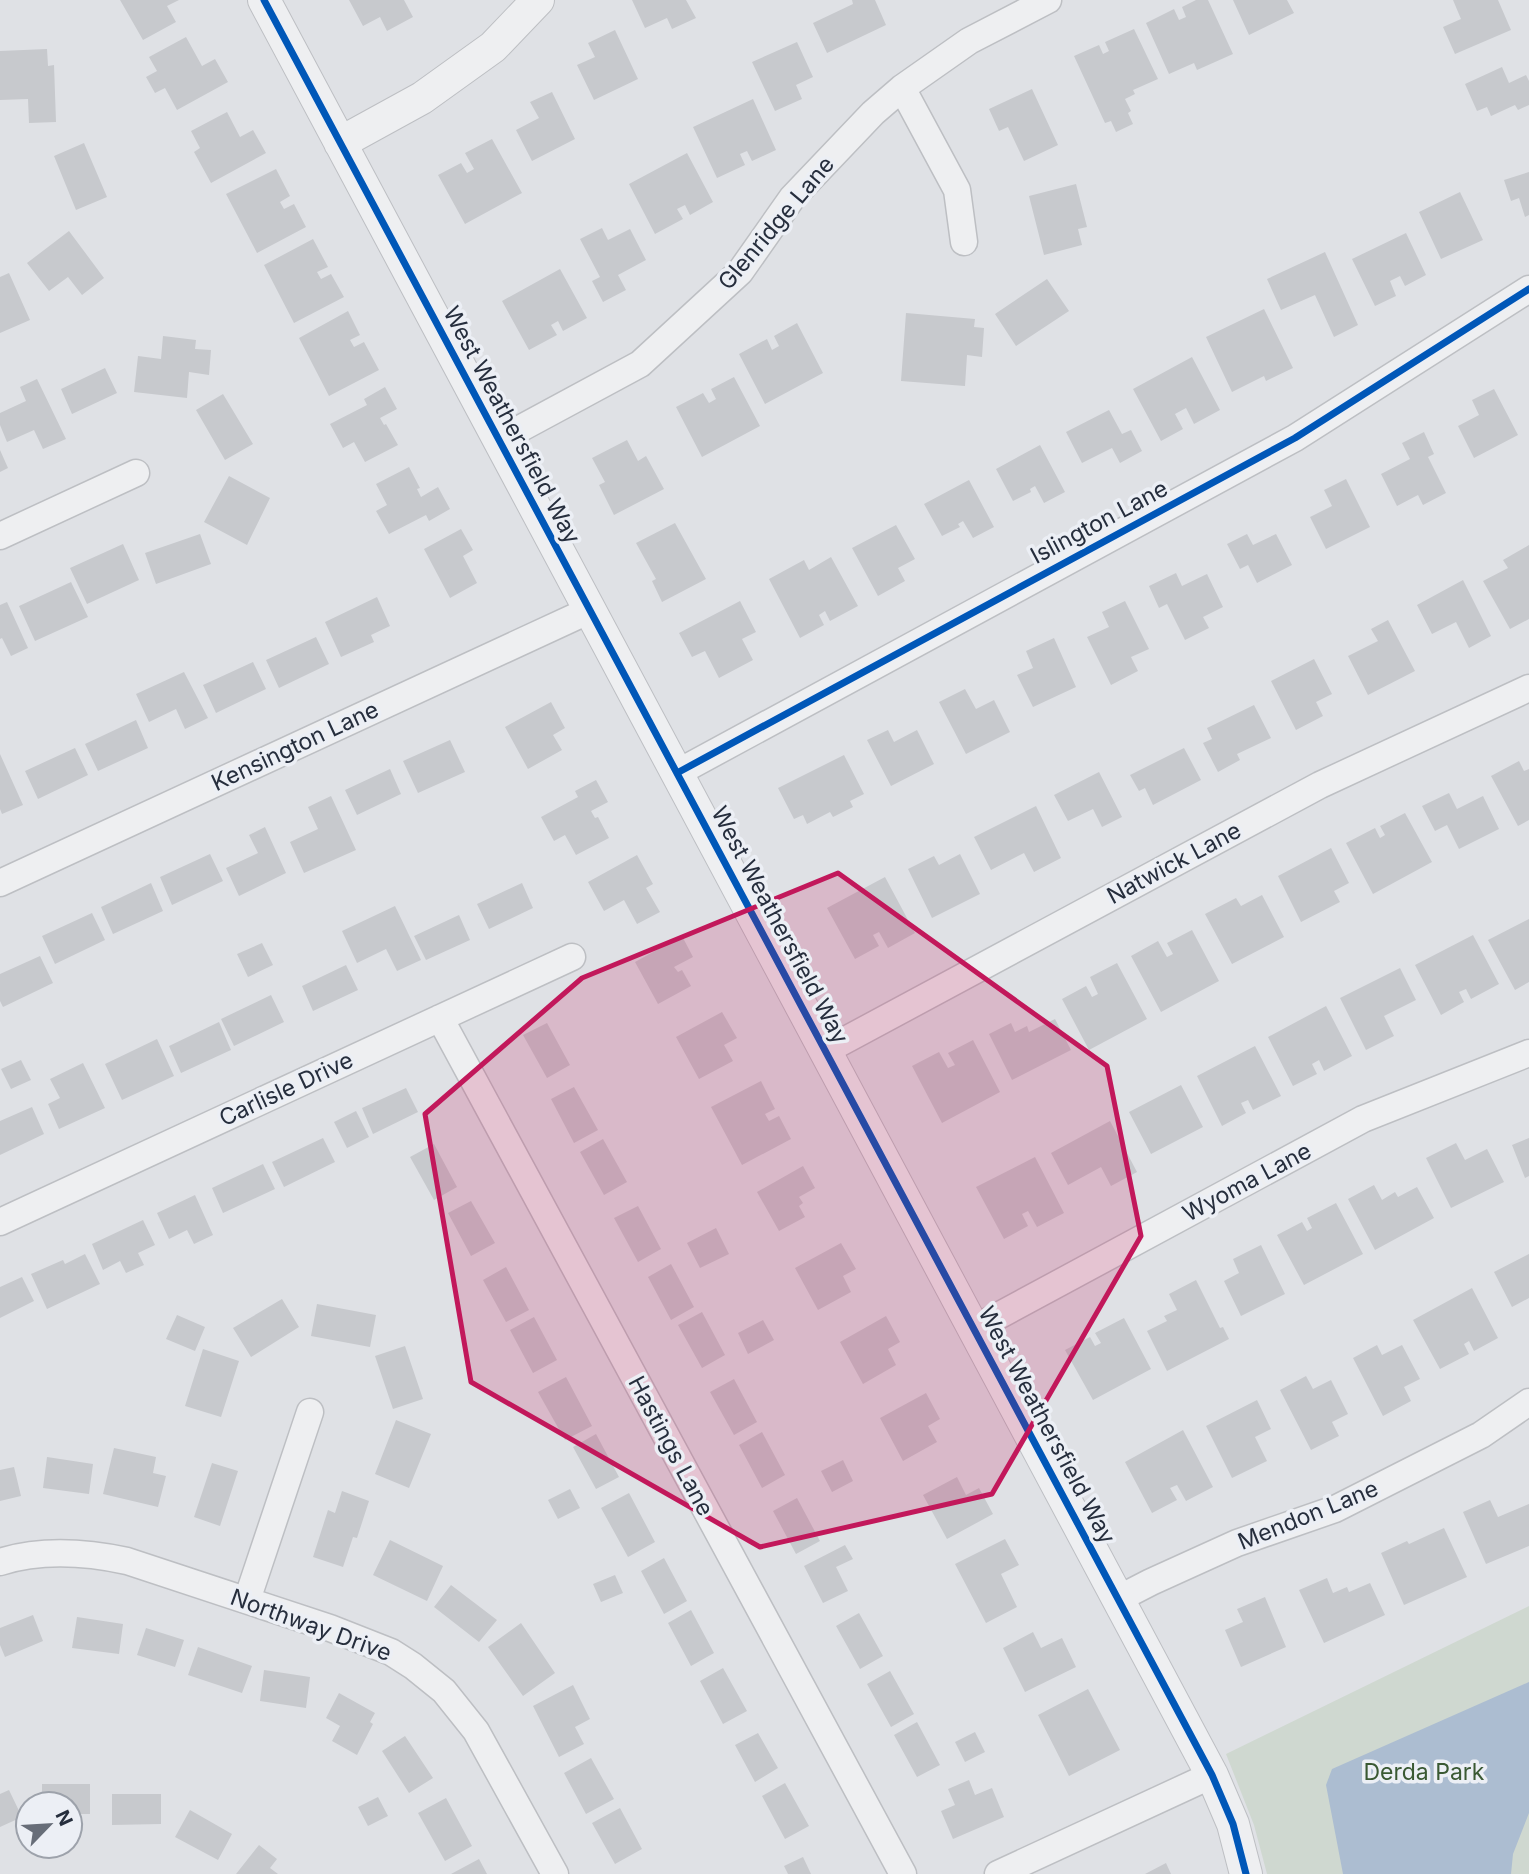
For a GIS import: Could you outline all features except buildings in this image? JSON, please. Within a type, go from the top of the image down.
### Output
[{"type":"street","name":"West Weathersfield Way","points":[[264,0],[1212,1775],[1233,1824],[1246,1874]]},
{"type":"street","points":[[340,143],[422,98],[483,55],[538,0]]},
{"type":"street","name":"Glenridge Lane","points":[[499,440],[640,364],[740,272],[792,198],[873,113],[902,88],[969,41],[1048,0]]},
{"type":"street","points":[[902,88],[957,190],[964,242]]},
{"type":"street","name":"Islington Lane","points":[[677,773],[1295,438],[1529,289]]},
{"type":"street","points":[[0,536],[135,473]]},
{"type":"street","name":"Kensington Lane","points":[[0,883],[590,610]]},
{"type":"street","name":"Natwick Lane","points":[[825,1051],[1320,785],[1529,688]]},
{"type":"street","name":"Carlisle Drive","points":[[0,1222],[572,957]]},
{"type":"street","name":"Hastings Lane","points":[[440,1018],[903,1874]]},
{"type":"street","name":"Wyoma Lane","points":[[974,1329],[1363,1119],[1529,1053]]},
{"type":"street","name":"Mendon Lane","points":[[1118,1599],[1237,1544],[1335,1508],[1481,1435],[1529,1402]]},
{"type":"street","points":[[247,1600],[310,1412]]},
{"type":"street","name":"Northway Drive","points":[[0,1562],[38,1554],[103,1556],[149,1567],[330,1628],[391,1652],[444,1691],[476,1731],[555,1874]]},
{"type":"street","points":[[998,1874],[1212,1775]]},
{"type":"highlighted area","points":[[838,873],[1107,1066],[1141,1236],[992,1494],[760,1547],[471,1382],[425,1114],[582,978]]},
{"type":"green space","name":"Derda Park","points":[[1529,1606],[1529,1874],[1267,1874],[1254,1825],[1226,1754]]},
{"type":"water","points":[[1529,1682],[1529,1813],[1513,1854],[1511,1874],[1343,1874],[1326,1785],[1332,1769]]},
{"type":"cycle path","points":[[264,0],[1212,1775],[1233,1824],[1246,1874]]},
{"type":"cycle path","points":[[677,773],[1295,438],[1529,289]]}]
